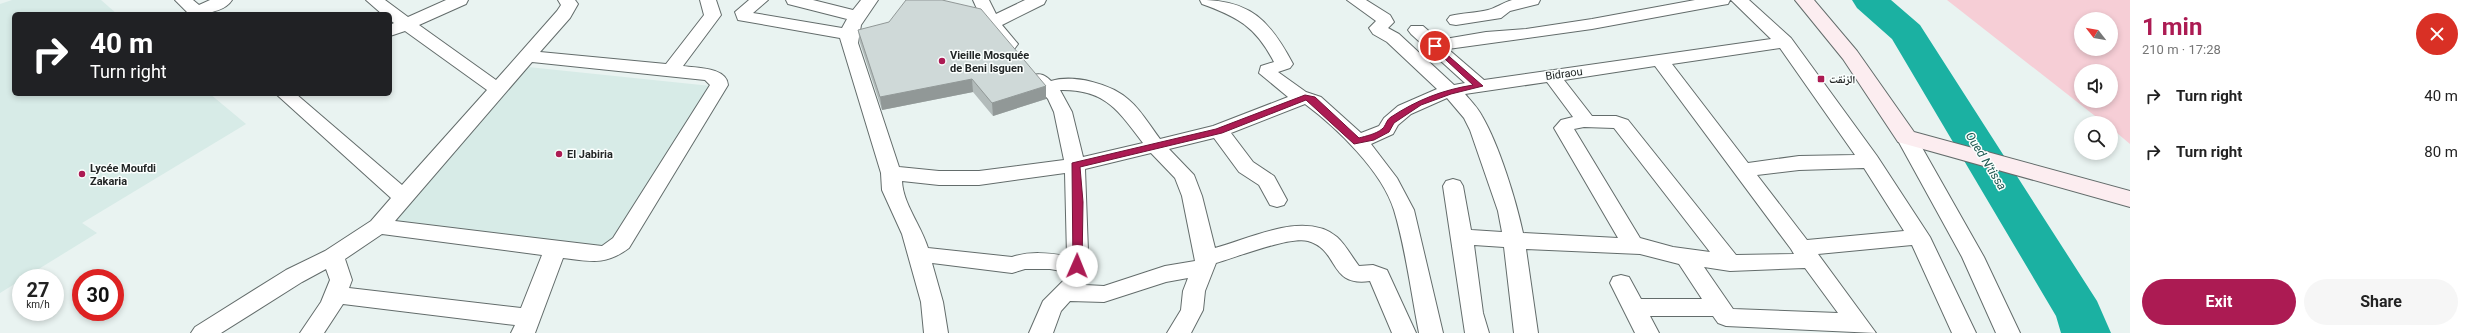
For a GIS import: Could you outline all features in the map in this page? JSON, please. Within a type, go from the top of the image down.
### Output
[{"type":"main road","points":[[1804,0],[1850,55],[1906,137],[2130,199]]},
{"type":"street","points":[[183,0],[196,12]]},
{"type":"street","points":[[199,12],[224,0]]},
{"type":"street","points":[[374,0],[392,12]]},
{"type":"street","points":[[392,30],[460,0]]},
{"type":"street","points":[[203,333],[294,276],[333,256],[378,226],[568,8],[570,4],[566,0]]},
{"type":"street","points":[[671,70],[713,15],[712,5],[708,0]]},
{"type":"street","points":[[794,0],[858,17]]},
{"type":"street","points":[[870,0],[848,34],[849,43],[873,113],[891,173],[892,190],[913,234],[918,257],[932,302],[936,333]]},
{"type":"street","points":[[981,0],[992,23],[1046,88],[1056,97],[1063,112],[1075,165],[1078,202],[1078,279],[1076,284],[1063,293],[1048,312],[1041,333]]},
{"type":"street","points":[[992,23],[1038,0]]},
{"type":"street","points":[[1208,0],[1228,8],[1260,26],[1277,49],[1284,64],[1268,70],[1268,73],[1302,98]]},
{"type":"street","points":[[1355,0],[1384,18],[1385,22],[1378,28],[1379,30],[1393,38],[1465,106],[1480,130],[1508,211],[1514,241],[1526,333]]},
{"type":"street","points":[[1456,20],[1495,14],[1501,8],[1532,0]]},
{"type":"street","points":[[1435,46],[1486,37],[1526,34],[1592,24],[1722,0]]},
{"type":"street","points":[[1739,0],[1786,42],[1870,161],[1919,237],[1964,333]]},
{"type":"street","points":[[751,2],[743,12],[747,17],[848,34]]},
{"type":"street","points":[[392,12],[408,23],[419,34],[498,90]]},
{"type":"street","points":[[1417,30],[1479,86]]},
{"type":"street","name":"Bidraou","points":[[1357,142],[1386,130],[1390,121],[1406,109],[1449,91],[1786,42]]},
{"type":"street","points":[[378,226],[602,254],[621,243],[719,85],[719,82],[710,75],[526,56]]},
{"type":"street","points":[[1660,61],[1860,327]]},
{"type":"street","points":[[1551,75],[1586,121],[1591,124],[1616,122],[1621,124],[1730,263]]},
{"type":"street","points":[[1046,88],[1069,84],[1086,87],[1113,96],[1124,105],[1156,147],[1184,175],[1192,196],[1206,263],[1194,291],[1192,310],[1179,333]]},
{"type":"street","points":[[287,96],[403,197]]},
{"type":"street","points":[[891,173],[939,178],[979,178],[1075,165],[1219,131],[1302,98],[1312,99],[1357,142],[1389,179],[1402,205],[1431,333]]},
{"type":"street","points":[[1586,121],[1568,124],[1564,128],[1633,245]]},
{"type":"street","points":[[1219,131],[1246,167],[1267,181],[1277,200]]},
{"type":"street","points":[[1906,137],[1973,257],[2008,333]]},
{"type":"street","points":[[1742,170],[1799,163],[1870,161]]},
{"type":"street","points":[[1453,186],[1461,237],[1470,277],[1472,313],[1477,333]]},
{"type":"street","points":[[1063,293],[1104,294],[1165,274],[1206,263],[1282,234],[1306,233],[1317,236],[1329,242],[1351,272],[1357,275],[1373,273],[1379,276],[1404,333]]},
{"type":"street","points":[[1461,237],[1514,241],[1633,245],[1686,257],[1730,263],[1774,263],[1806,254],[1919,237]]},
{"type":"street","points":[[335,295],[526,326],[555,249]]},
{"type":"street","points":[[918,257],[933,255],[1012,265],[1024,261],[1050,261],[1077,266]]},
{"type":"street","points":[[312,333],[335,295],[341,280],[333,256]]},
{"type":"street","points":[[1686,257],[1725,316],[1730,318],[1860,327]]},
{"type":"street","points":[[1621,282],[1647,333]]},
{"type":"street","points":[[1634,308],[1718,307]]},
{"type":"shaded area","name":"Lycée Moufdi Zakaria","points":[[12,0],[101,0],[115,12],[12,12],[12,96],[212,96],[246,124],[82,223],[97,233],[39,269],[12,269],[12,286],[0,293],[0,4]]},
{"type":"shaded area","points":[[1947,0],[2130,0],[2130,144],[2118,134],[2118,116],[2095,116],[2085,108],[2118,108],[2118,64],[2074,64],[2074,99]]},
{"type":"shaded area","name":"El Jabiria","points":[[528,67],[711,86],[606,249],[392,222]]},
{"type":"building","name":"Vieille Mosquée de Beni Isguen","points":[[906,0],[942,0],[981,9],[1046,86],[992,103],[972,79],[880,97],[858,30],[889,22]]},
{"type":"waterway","name":"Oued N'tissa","points":[[1870,0],[1907,33],[2080,314],[2086,333]]},
{"type":"place","name":"Vieille Mosquée de Beni Isguen","points":[[942,61]]},
{"type":"place","name":"الزنقت","points":[[1821,79]]},
{"type":"place","name":"El Jabiria","points":[[559,154]]},
{"type":"place","name":"Lycée Moufdi Zakaria","points":[[82,174]]},
{"type":"route","points":[[1077,266],[1078,202],[1075,165],[1219,131],[1302,98],[1312,99],[1354,136],[1357,142],[1370,138],[1383,133],[1390,121],[1406,109],[1418,103],[1449,91],[1479,86],[1435,46]]}]
